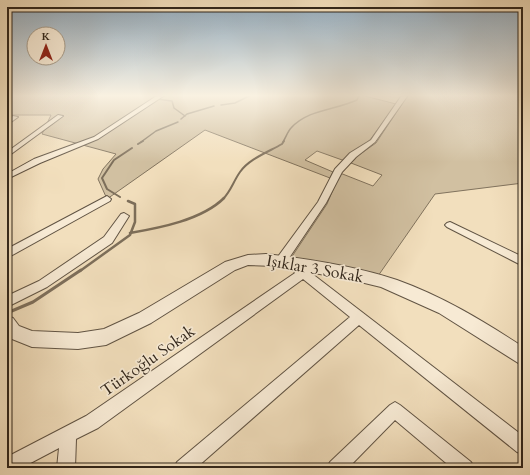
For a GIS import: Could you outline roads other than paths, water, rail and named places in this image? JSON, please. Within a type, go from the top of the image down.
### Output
[{"type":"street","points":[[7,155],[58,117]]},
{"type":"street","points":[[7,177],[37,161],[96,138],[128,117]]},
{"type":"street","name":"Türkoğlu Sokak","points":[[7,466],[92,422],[292,266],[338,171],[354,155],[373,141],[390,117]]},
{"type":"street","points":[[7,123],[15,118]]},
{"type":"street","points":[[7,254],[107,199]]},
{"type":"street","points":[[7,302],[43,284],[108,240],[124,216]]},
{"type":"street","points":[[450,225],[523,262]]},
{"type":"street","name":"Işıklar 3 Sokak","points":[[9,332],[32,339],[78,341],[106,337],[145,318],[237,263],[255,258],[393,284],[437,303],[460,316],[523,357]]},
{"type":"street","points":[[292,266],[523,446]]},
{"type":"street","points":[[183,468],[359,317]]},
{"type":"street","points":[[340,466],[395,410],[466,468]]},
{"type":"street","points":[[66,468],[68,434]]},
{"type":"waterway","points":[[283,142],[290,129],[306,117]]},
{"type":"waterway","points":[[141,142],[156,131],[178,122]]},
{"type":"waterway","points":[[138,144],[143,141]]},
{"type":"waterway","points":[[223,199],[248,163],[282,144],[284,141]]},
{"type":"waterway","points":[[120,197],[107,189],[102,178],[114,160],[132,148]]},
{"type":"waterway","points":[[131,233],[154,229],[180,222],[204,212],[215,206],[223,199]]},
{"type":"waterway","points":[[128,201],[135,204],[135,222],[131,233]]},
{"type":"waterway","points":[[80,271],[130,235],[131,233]]},
{"type":"waterway","points":[[7,313],[33,302],[81,270]]}]
